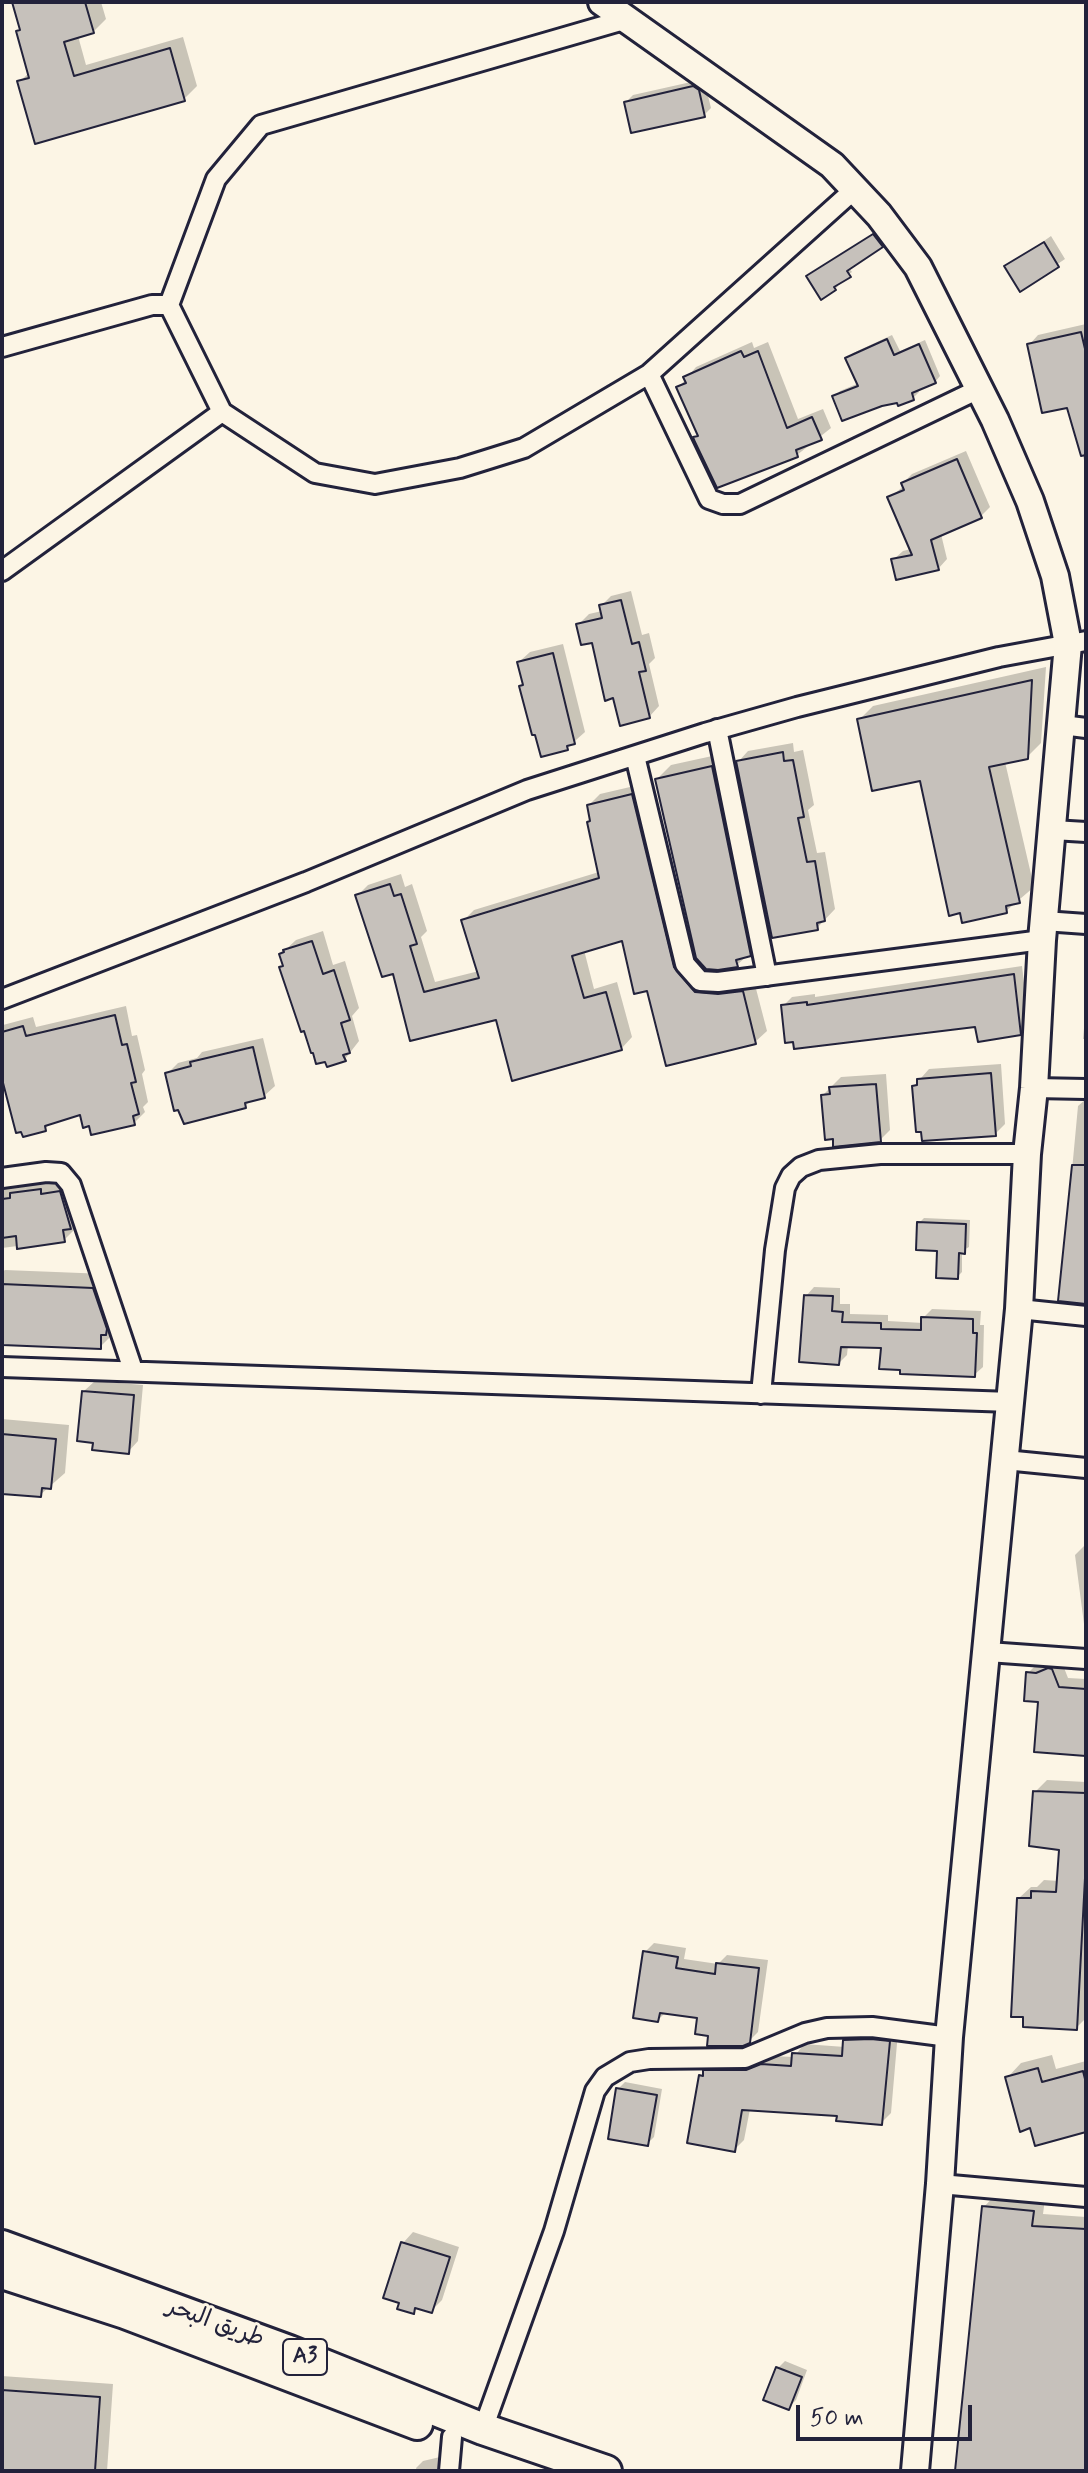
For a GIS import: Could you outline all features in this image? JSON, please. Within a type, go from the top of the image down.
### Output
[{"type":"highway","name":"طريق البحر","points":[[2,2246],[289,2351],[483,2429],[606,2471]]},
{"type":"highway","name":"طريق البحر","points":[[2,2273],[125,2313],[544,2471]]},
{"type":"main road","points":[[602,2],[832,165],[856,188],[918,267],[1030,501],[1077,643],[1074,726],[1053,830],[1043,930],[1019,1309],[949,2037],[940,2184],[915,2471]]},
{"type":"street","points":[[627,19],[261,125],[216,179],[169,305],[222,412],[315,473],[375,484],[460,468],[524,448],[649,374],[856,188]]},
{"type":"street","points":[[2,347],[152,305],[169,305]]},
{"type":"street","points":[[649,374],[709,499],[723,504],[740,504],[979,389]]},
{"type":"street","points":[[2,571],[222,412]]},
{"type":"street","points":[[2,999],[306,882],[527,790],[717,729],[947,670],[1077,643]]},
{"type":"street","points":[[717,729],[767,976]]},
{"type":"street","points":[[635,756],[685,964],[700,981],[767,976],[1086,924]]},
{"type":"street","points":[[1053,830],[1086,832]]},
{"type":"street","points":[[1034,1088],[1086,1089]]},
{"type":"street","points":[[761,1394],[775,1250],[785,1188],[791,1176],[801,1167],[819,1160],[880,1154],[1027,1154]]},
{"type":"street","points":[[2,1178],[61,1173],[71,1185],[133,1370]]},
{"type":"street","points":[[1019,1309],[1086,1316]]},
{"type":"street","points":[[2,1367],[1011,1402]]},
{"type":"street","points":[[1005,1460],[1086,1468]]},
{"type":"street","points":[[988,1652],[1086,1659]]},
{"type":"street","points":[[483,2429],[554,2231],[595,2091],[605,2077],[630,2062],[649,2059],[745,2058],[794,2037],[827,2028],[872,2027],[949,2037]]},
{"type":"street","points":[[940,2184],[1086,2197]]},
{"type":"street","points":[[449,2471],[452,2437]]},
{"type":"building","points":[[12,2],[85,2],[94,33],[64,42],[74,76],[170,48],[185,101],[35,144],[17,81],[29,78],[16,31],[20,30]]},
{"type":"building","points":[[693,86],[699,90],[705,117],[631,133],[624,102]]},
{"type":"building","points":[[873,234],[883,247],[847,271],[851,277],[834,287],[836,290],[821,300],[806,276]]},
{"type":"building","points":[[1044,242],[1059,267],[1020,292],[1004,266]]},
{"type":"building","points":[[1081,332],[1086,353],[1086,455],[1081,456],[1067,408],[1042,413],[1027,344]]},
{"type":"building","points":[[887,339],[894,355],[919,344],[936,383],[912,393],[914,400],[898,406],[897,403],[882,406],[842,421],[832,396],[858,386],[845,358]]},
{"type":"building","points":[[741,351],[744,357],[758,351],[787,428],[812,417],[822,440],[796,450],[798,457],[717,488],[695,442],[693,437],[698,436],[676,387],[686,383],[683,377]]},
{"type":"building","points":[[957,459],[982,518],[931,540],[939,570],[896,580],[891,559],[912,555],[887,497],[904,490],[901,483]]},
{"type":"building","points":[[621,600],[632,644],[639,642],[646,671],[639,672],[650,718],[620,726],[613,698],[605,701],[592,643],[581,645],[576,624],[602,618],[599,605]]},
{"type":"building","points":[[553,653],[575,744],[567,746],[568,750],[541,757],[519,686],[523,685],[517,662]]},
{"type":"building","points":[[1032,680],[1028,759],[989,767],[1020,903],[1006,906],[1007,913],[962,923],[960,913],[949,916],[920,781],[872,791],[857,719]]},
{"type":"building","points":[[783,752],[784,761],[793,760],[804,817],[798,818],[807,862],[815,861],[825,921],[817,923],[818,930],[772,938],[736,761]]},
{"type":"building","points":[[712,766],[751,956],[736,960],[738,967],[718,970],[706,969],[696,958],[655,779]]},
{"type":"building","points":[[632,794],[674,967],[695,992],[718,994],[743,991],[756,1044],[666,1066],[647,991],[634,994],[622,941],[572,956],[584,998],[606,992],[622,1050],[512,1081],[496,1020],[410,1041],[393,974],[382,977],[355,895],[390,884],[394,896],[401,894],[417,944],[410,946],[424,992],[479,978],[461,920],[599,878],[587,822],[590,821],[587,805]]},
{"type":"building","points":[[312,941],[323,974],[334,970],[350,1020],[341,1023],[350,1053],[343,1055],[346,1061],[327,1067],[325,1062],[316,1064],[304,1031],[301,1032],[279,967],[283,966],[279,954],[283,950]]},
{"type":"building","points":[[1014,974],[1021,1035],[978,1042],[975,1027],[794,1049],[793,1042],[785,1043],[781,1005],[807,1002],[807,1005]]},
{"type":"building","points":[[115,1015],[122,1045],[127,1044],[136,1082],[131,1083],[139,1114],[133,1116],[135,1125],[91,1135],[89,1126],[83,1128],[80,1115],[45,1126],[46,1131],[23,1137],[21,1132],[16,1133],[2,1079],[2,1032],[23,1026],[26,1036]]},
{"type":"building","points":[[253,1047],[265,1098],[245,1103],[246,1108],[184,1124],[178,1110],[174,1111],[165,1073],[191,1066],[190,1062]]},
{"type":"building","points":[[991,1073],[996,1136],[922,1141],[921,1132],[916,1132],[912,1086],[917,1085],[917,1079]]},
{"type":"building","points":[[876,1084],[881,1142],[833,1147],[833,1139],[825,1140],[821,1095],[830,1094],[829,1087]]},
{"type":"building","points":[[1072,1165],[1086,1165],[1086,1304],[1058,1301]]},
{"type":"building","points":[[41,1189],[41,1194],[60,1191],[71,1229],[63,1230],[65,1242],[17,1249],[16,1236],[2,1238],[2,1199],[10,1198],[10,1193]]},
{"type":"building","points":[[917,1222],[966,1224],[965,1254],[959,1253],[958,1279],[936,1278],[937,1251],[916,1250]]},
{"type":"building","points":[[2,1284],[93,1288],[107,1329],[106,1335],[101,1335],[101,1349],[2,1345]]},
{"type":"building","points":[[804,1295],[833,1296],[832,1311],[843,1312],[842,1322],[881,1323],[881,1329],[921,1330],[921,1317],[973,1319],[973,1333],[977,1333],[975,1377],[900,1374],[900,1370],[879,1369],[881,1348],[841,1347],[839,1365],[799,1362]]},
{"type":"building","points":[[82,1391],[134,1395],[129,1454],[92,1450],[93,1443],[77,1441]]},
{"type":"building","points":[[2,1434],[56,1439],[51,1489],[42,1488],[41,1497],[2,1494]]},
{"type":"building","points":[[1052,1669],[1059,1687],[1086,1689],[1086,1756],[1034,1752],[1038,1702],[1024,1701],[1026,1672],[1036,1673]]},
{"type":"building","points":[[1033,1791],[1086,1793],[1086,1859],[1077,2030],[1023,2027],[1023,2017],[1011,2017],[1017,1898],[1031,1898],[1031,1891],[1056,1892],[1059,1850],[1029,1846]]},
{"type":"building","points":[[643,1951],[678,1957],[676,1968],[715,1974],[716,1963],[759,1968],[750,2043],[743,2046],[707,2046],[708,2036],[695,2034],[697,2018],[660,2013],[658,2022],[633,2018]]},
{"type":"building","points":[[843,2040],[890,2041],[882,2125],[836,2121],[837,2116],[742,2110],[735,2152],[687,2143],[699,2075],[703,2076],[703,2070],[746,2070],[761,2064],[791,2066],[792,2053],[842,2056]]},
{"type":"building","points":[[1038,2068],[1042,2082],[1083,2071],[1086,2083],[1086,2132],[1035,2146],[1030,2128],[1020,2132],[1005,2077]]},
{"type":"building","points":[[616,2088],[657,2095],[648,2146],[608,2139]]},
{"type":"building","points":[[982,2206],[1034,2211],[1032,2226],[1086,2229],[1086,2471],[955,2471]]},
{"type":"building","points":[[401,2242],[450,2257],[432,2313],[415,2308],[414,2314],[397,2309],[399,2303],[383,2298]]},
{"type":"building","points":[[776,2367],[802,2377],[789,2410],[763,2400]]},
{"type":"building","points":[[2,2390],[100,2397],[95,2471],[2,2471]]}]
